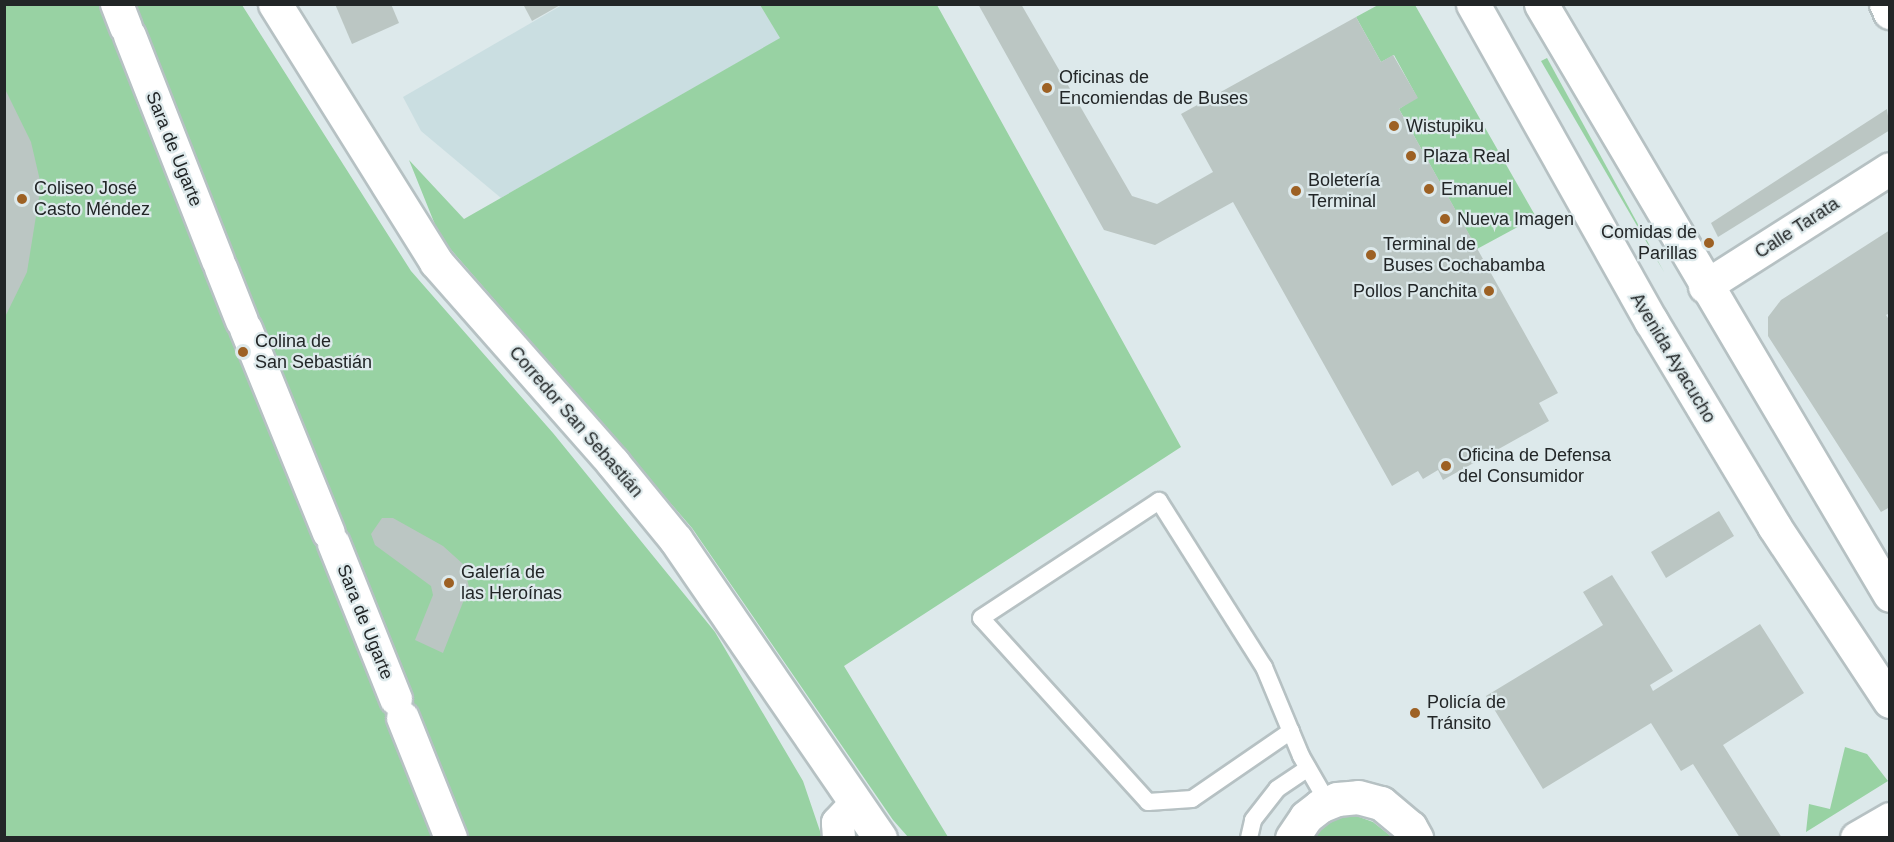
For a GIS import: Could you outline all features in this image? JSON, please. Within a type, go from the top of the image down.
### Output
[{"type":"main road","name":"Corredor San Sebastián","points":[[275,4],[436,262],[614,463],[676,540],[880,837]]},
{"type":"main road","name":"Avenida Ayacucho","points":[[1473,4],[1650,321],[1774,526],[1890,700]]},
{"type":"main road","points":[[1549,7],[1705,287],[1890,595]]},
{"type":"main road","points":[[1292,837],[1306,816],[1328,803],[1358,797],[1381,803],[1410,827],[1416,837]]},
{"type":"main road","points":[[1857,837],[1890,819]]},
{"type":"street","points":[[1886,4],[1890,13]]},
{"type":"street","name":"Sara de Ugarte","points":[[124,22],[451,837]]},
{"type":"street","name":"Calle Tarata","points":[[1705,287],[1890,169]]},
{"type":"street","points":[[839,837],[838,823],[856,804]]},
{"type":"lane","points":[[1291,731],[1192,799],[1148,802],[981,618],[1159,501],[1264,667],[1308,768],[1328,803]]},
{"type":"lane","points":[[1249,837],[1253,820],[1277,789],[1308,768]]},
{"type":"shaded area","points":[[562,5],[760,5],[781,38],[501,198],[421,131],[403,97]]},
{"type":"green space","name":"Colina de San Sebastián","points":[[4,5],[242,5],[411,271],[553,433],[715,632],[803,781],[822,837],[5,837]]},
{"type":"green space","points":[[760,5],[937,5],[1181,447],[844,666],[948,837],[908,837],[893,820],[692,528],[440,237],[409,160],[464,219],[780,38]]},
{"type":"green space","points":[[1378,5],[1415,5],[1536,217],[1477,249],[1399,109],[1417,97],[1394,55],[1381,62],[1356,17]]},
{"type":"green space","points":[[1547,58],[1616,184],[1664,272],[1541,61]]},
{"type":"green space","points":[[1845,747],[1867,754],[1888,781],[1806,832],[1809,804],[1830,809]]},
{"type":"green space","points":[[1351,814],[1373,822],[1392,837],[1309,838],[1319,825]]},
{"type":"building","points":[[335,4],[391,4],[399,23],[352,44]]},
{"type":"building","points":[[523,4],[562,4],[532,21]]},
{"type":"building","name":"Terminal de Buses Cochabamba","points":[[978,4],[1021,4],[1132,196],[1157,204],[1213,172],[1181,114],[1356,17],[1381,62],[1393,55],[1418,98],[1399,109],[1558,393],[1539,403],[1549,421],[1443,480],[1438,470],[1423,479],[1418,471],[1392,486],[1233,202],[1155,245],[1104,230]]},
{"type":"building","name":"Coliseo José Casto Méndez","points":[[4,87],[31,142],[41,185],[27,272],[4,319]]},
{"type":"building","points":[[1887,109],[1890,130],[1718,237],[1711,223]]},
{"type":"building","points":[[1890,230],[1890,313],[1886,315],[1890,321],[1890,507],[1881,512],[1768,336],[1768,317],[1781,300]]},
{"type":"building","points":[[1719,511],[1734,536],[1666,578],[1651,552]]},
{"type":"building","name":"Galería de las Heroínas","points":[[382,518],[393,518],[443,546],[463,564],[469,587],[443,653],[415,640],[433,595],[431,586],[375,545],[371,534]]},
{"type":"building","points":[[1612,575],[1673,671],[1650,685],[1653,691],[1760,624],[1804,693],[1723,745],[1782,838],[1740,838],[1693,764],[1681,771],[1651,723],[1543,789],[1486,696],[1603,625],[1583,592]]},
{"type":"place","name":"Oficinas de Encomiendas de Buses","points":[[1047,88]]},
{"type":"place","name":"Wistupiku","points":[[1394,126]]},
{"type":"place","name":"Plaza Real","points":[[1411,156]]},
{"type":"place","name":"Emanuel","points":[[1429,189]]},
{"type":"place","name":"Boletería Terminal","points":[[1296,191]]},
{"type":"place","name":"Coliseo José Casto Méndez","points":[[22,199]]},
{"type":"place","name":"Nueva Imagen","points":[[1445,219]]},
{"type":"place","name":"Comidas de Parillas","points":[[1709,243]]},
{"type":"place","name":"Terminal de Buses Cochabamba","points":[[1371,255]]},
{"type":"place","name":"Pollos Panchita","points":[[1489,291]]},
{"type":"place","name":"Colina de San Sebastián","points":[[243,352]]},
{"type":"place","name":"Oficina de Defensa del Consumidor","points":[[1446,466]]},
{"type":"place","name":"Galería de las Heroínas","points":[[449,583]]},
{"type":"place","name":"Policía de Tránsito","points":[[1415,713]]}]
